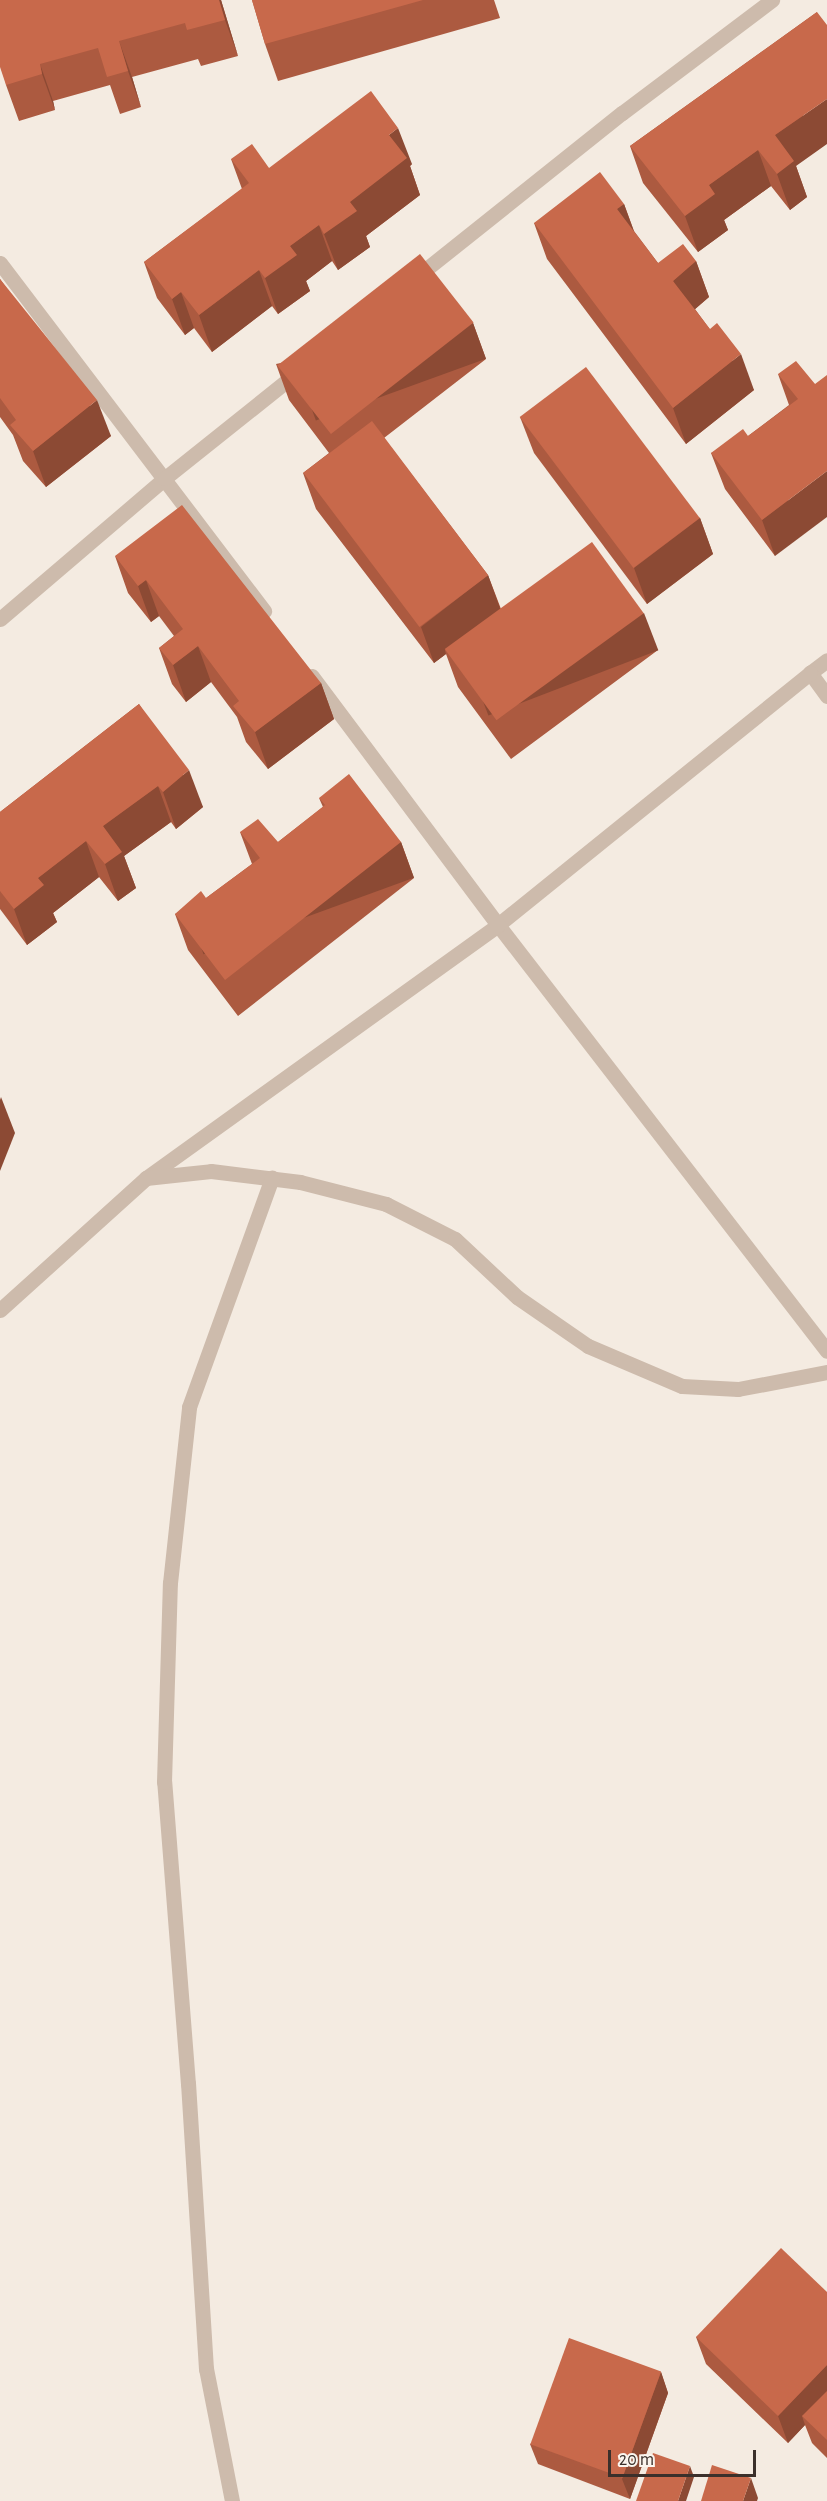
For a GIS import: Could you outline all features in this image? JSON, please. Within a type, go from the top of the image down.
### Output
[{"type":"street","points":[[407,284],[622,113],[772,0]]},
{"type":"street","points":[[0,262],[271,621]]},
{"type":"street","points":[[0,619],[165,478],[314,359]]},
{"type":"street","points":[[300,659],[498,925],[827,1351]]},
{"type":"street","points":[[0,1310],[146,1178],[498,925],[827,660]]},
{"type":"street","points":[[810,674],[827,696]]},
{"type":"street","points":[[146,1178],[211,1171],[300,1182],[386,1204],[455,1239],[517,1297],[588,1346],[682,1386],[738,1389],[827,1372]]},
{"type":"street","points":[[232,2501],[206,2369],[164,1770],[170,1583],[189,1407],[272,1178]]},
{"type":"building","points":[[0,0],[219,0],[225,20],[187,30],[185,23],[119,41],[128,71],[107,77],[98,48],[40,64],[42,74],[6,85],[0,67]]},
{"type":"building","points":[[252,0],[423,0],[265,44]]},
{"type":"building","points":[[817,12],[827,25],[827,99],[775,135],[794,161],[777,174],[758,150],[709,185],[715,194],[685,216],[630,146]]},
{"type":"building","points":[[371,91],[398,128],[389,135],[407,158],[350,202],[357,211],[324,234],[319,225],[290,246],[297,255],[265,278],[259,270],[199,315],[181,292],[172,299],[144,262],[249,183],[231,159],[252,144],[269,168]]},
{"type":"building","points":[[600,172],[624,204],[617,209],[658,263],[683,244],[696,261],[673,281],[710,329],[717,323],[741,354],[673,408],[534,223]]},
{"type":"building","points":[[420,254],[474,323],[331,434],[277,365]]},
{"type":"building","points":[[0,279],[97,400],[33,451],[10,425],[16,420],[0,398]]},
{"type":"building","points":[[796,361],[815,384],[827,375],[827,471],[762,520],[711,453],[743,429],[748,436],[798,399],[778,374]]},
{"type":"building","points":[[586,367],[700,518],[633,568],[520,417]]},
{"type":"building","points":[[372,421],[488,575],[419,627],[303,473]]},
{"type":"building","points":[[182,505],[321,683],[255,732],[233,706],[239,701],[198,646],[173,665],[159,648],[183,629],[146,580],[138,586],[115,556]]},
{"type":"building","points":[[592,542],[644,613],[496,720],[445,649]]},
{"type":"building","points":[[139,704],[189,770],[163,792],[158,786],[103,826],[122,852],[105,864],[86,841],[38,878],[44,885],[14,909],[0,891],[0,812]]},
{"type":"building","points":[[349,774],[401,842],[225,980],[175,914],[201,891],[206,898],[260,858],[240,832],[258,819],[278,842],[325,805],[319,798]]},
{"type":"building","points":[[781,2248],[827,2292],[827,2365],[778,2416],[696,2337]]},
{"type":"building","points":[[569,2338],[661,2372],[622,2478],[530,2444]]},
{"type":"building","points":[[827,2391],[827,2440],[802,2416]]},
{"type":"building","points":[[653,2453],[690,2466],[678,2501],[636,2501]]},
{"type":"building","points":[[712,2465],[751,2478],[743,2501],[701,2501]]}]
